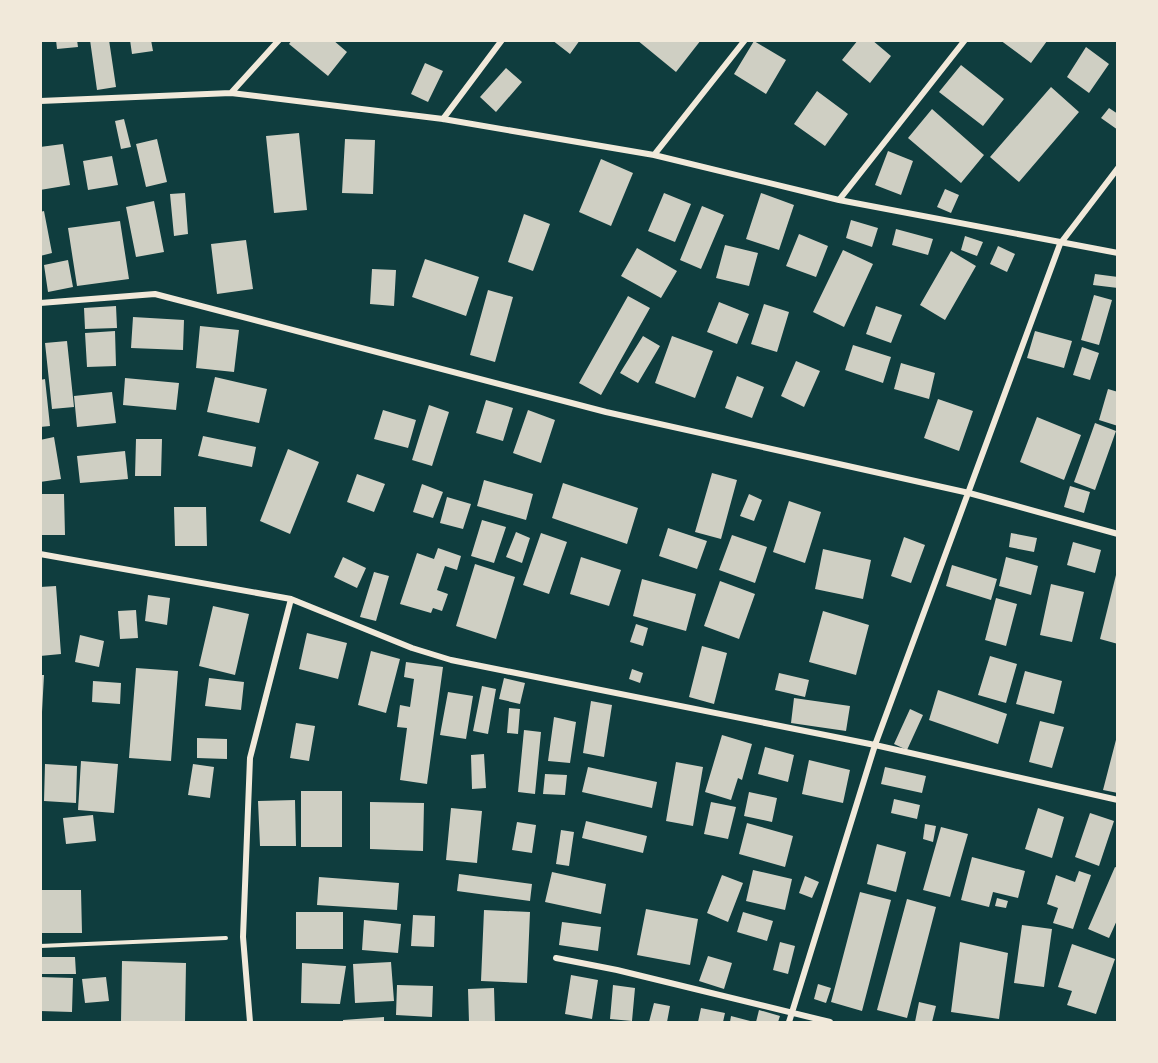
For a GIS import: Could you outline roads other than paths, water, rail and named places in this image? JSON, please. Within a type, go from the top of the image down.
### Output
[{"type":"street","points":[[231,93],[279,40]]},
{"type":"street","points":[[443,119],[502,40]]},
{"type":"street","points":[[654,155],[745,40]]},
{"type":"street","points":[[839,200],[965,40]]},
{"type":"street","points":[[40,100],[231,93],[443,119],[654,155],[839,200],[1060,244],[1118,253]]},
{"type":"street","points":[[789,1023],[876,746],[969,493],[993,420],[1060,244],[1118,168]]},
{"type":"street","points":[[40,303],[155,294],[606,412],[969,493],[1118,534]]},
{"type":"street","points":[[40,554],[291,599],[412,648],[451,660],[876,746],[1118,800]]},
{"type":"street","points":[[250,1023],[243,937],[249,758],[291,599]]},
{"type":"street","points":[[556,958],[617,970],[830,1023]]}]
